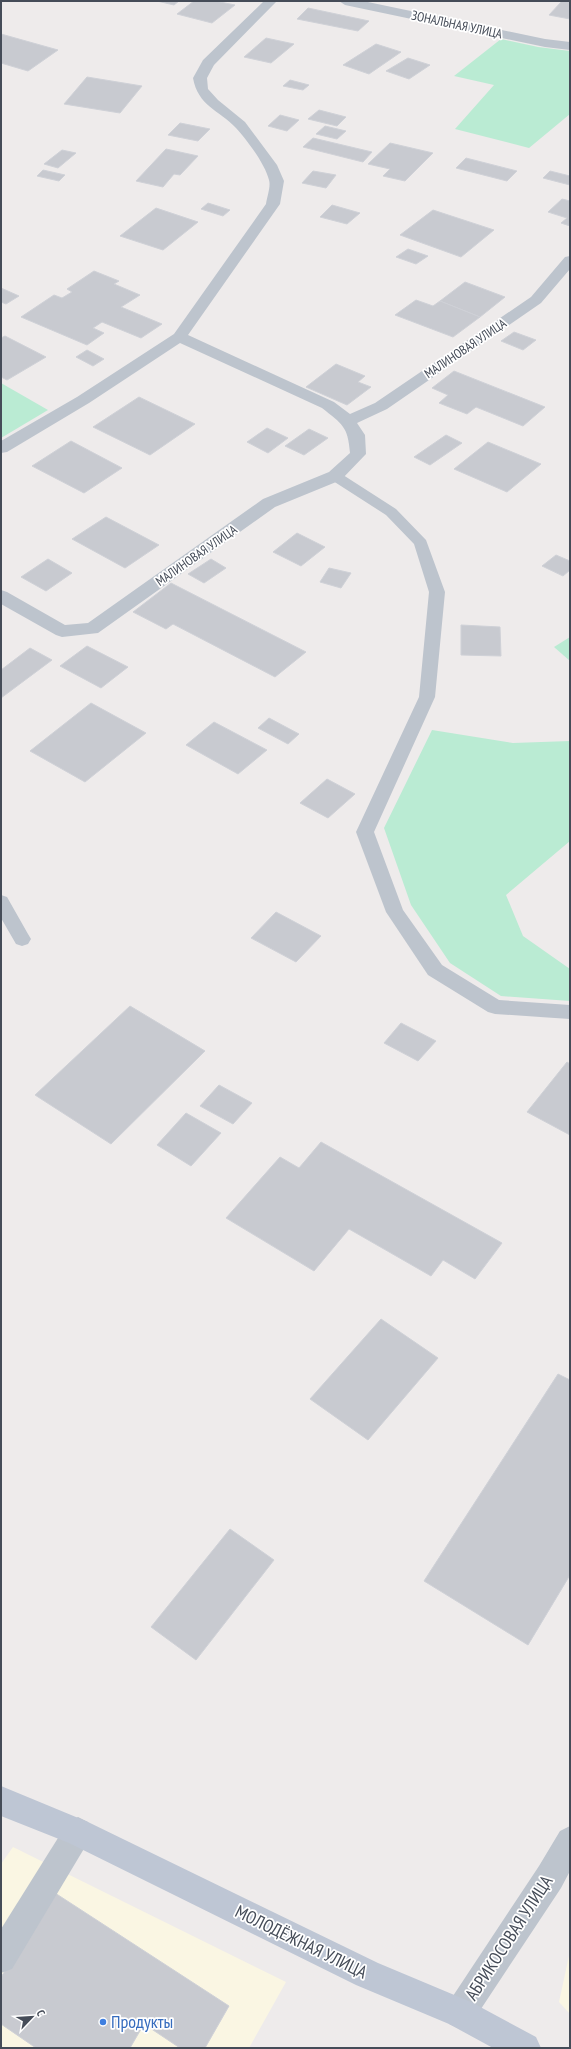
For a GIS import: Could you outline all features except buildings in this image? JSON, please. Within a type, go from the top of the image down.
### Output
[{"type":"street","points":[[1,448],[83,400],[179,337],[273,204],[277,181],[270,165],[240,125],[213,103],[202,90],[200,78],[208,63],[271,1]]},
{"type":"street","name":"ЗОНАЛЬНАЯ УЛИЦА","points":[[345,1],[545,43],[570,46]]},
{"type":"street","name":"МАЛИНОВАЯ УЛИЦА","points":[[348,421],[381,406],[536,300],[570,260]]},
{"type":"street","name":"МАЛИНОВАЯ УЛИЦА","points":[[1,596],[62,631],[92,629],[270,503],[335,476],[358,454],[357,435],[348,421],[328,405],[179,337]]},
{"type":"street","name":"МОЛОДЁЖНАЯ УЛИЦА","points":[[1,1801],[78,1832],[367,1974],[460,2013],[525,2048]]},
{"type":"street","points":[[1,1958],[78,1832]]},
{"type":"street","name":"АБРИКОСОВАЯ УЛИЦА","points":[[460,2013],[550,1877],[570,1841]]},
{"type":"lane","points":[[335,476],[391,512],[421,543],[437,592],[427,697],[365,832],[394,912],[435,970],[495,1007],[570,1012]]},
{"type":"lane","points":[[1,902],[22,938]]},
{"type":"shaded area","points":[[13,1847],[286,1982],[249,2048],[1,2048],[1,1864]]},
{"type":"shaded area","points":[[570,1951],[570,2014],[559,2002]]},
{"type":"green space","points":[[501,39],[538,47],[570,51],[570,114],[529,148],[455,129],[494,85],[454,76]]},
{"type":"green space","points":[[1,383],[48,410],[1,438]]},
{"type":"green space","points":[[570,637],[570,661],[554,647]]},
{"type":"green space","points":[[432,730],[513,743],[570,741],[570,841],[506,895],[523,936],[570,969],[570,1001],[501,996],[450,963],[411,905],[384,828]]},
{"type":"place","name":"Продукты","points":[[103,2022]]}]
